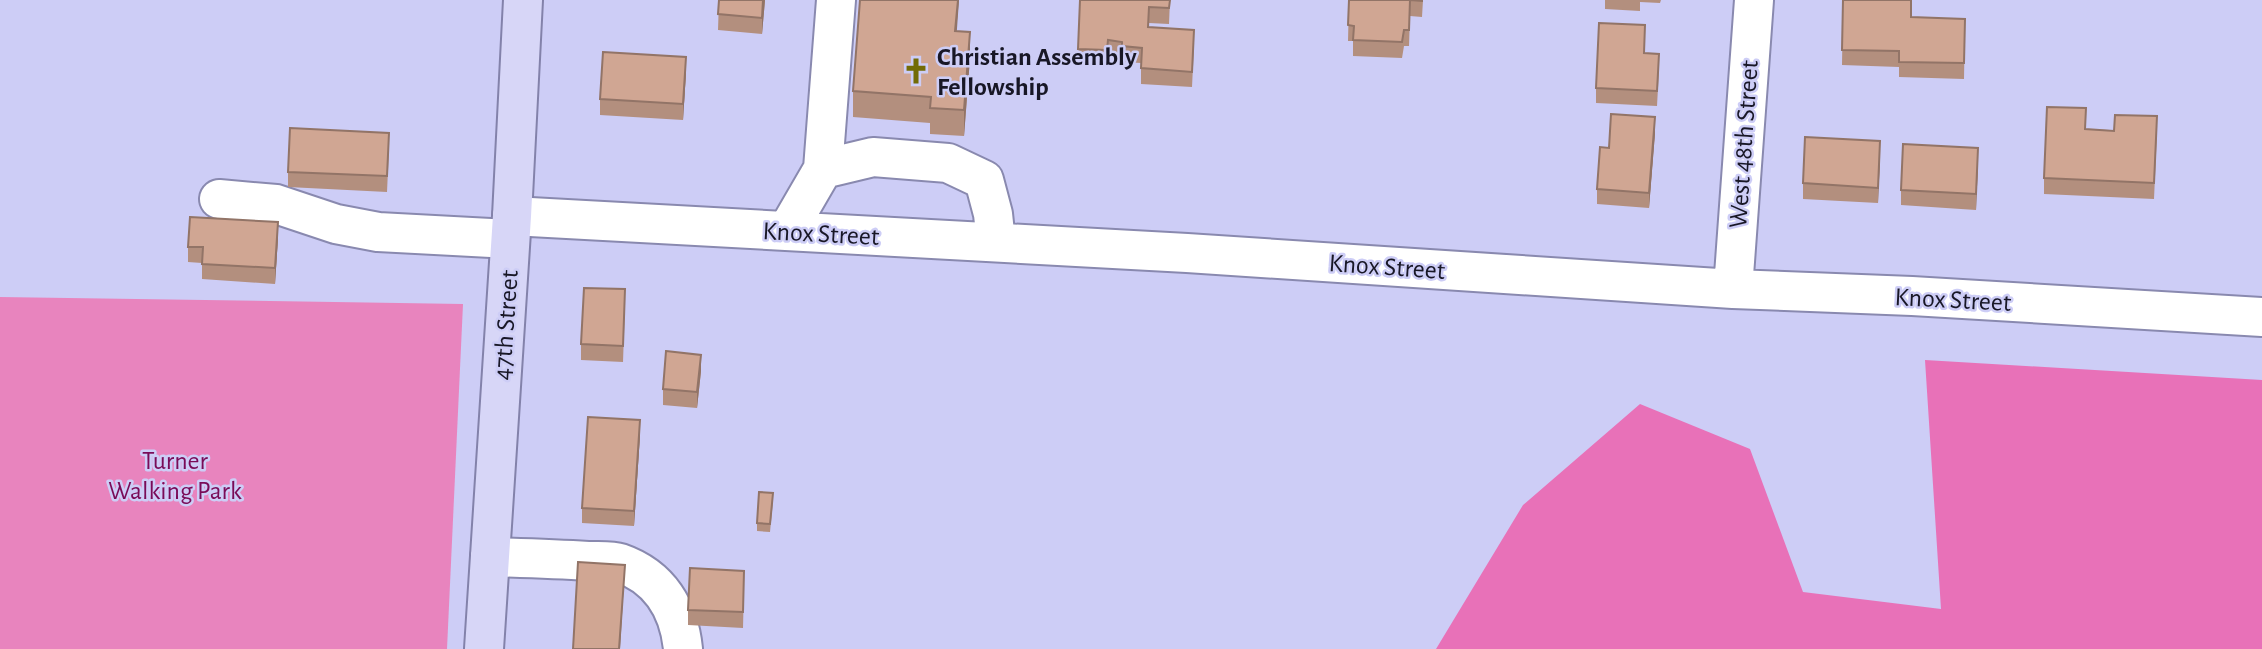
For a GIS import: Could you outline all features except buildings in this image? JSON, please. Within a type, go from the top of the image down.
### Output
[{"type":"main road","name":"47th Street","points":[[484,649],[523,0]]},
{"type":"street","points":[[787,231],[822,169],[836,0]]},
{"type":"street","name":"West 48th Street","points":[[1733,289],[1754,0]]},
{"type":"street","points":[[822,169],[873,157],[948,163],[984,180],[993,214],[996,242]]},
{"type":"street","name":"Knox Street","points":[[219,199],[276,204],[336,223],[377,232],[511,227],[787,231],[1173,252],[1733,289],[1925,297],[2262,317]]},
{"type":"street","points":[[490,557],[618,562],[639,572],[658,585],[672,604],[681,629],[683,649]]},
{"type":"green space","name":"Turner Walking Park","points":[[0,297],[463,304],[447,649],[0,649]]},
{"type":"shaded area","points":[[1925,360],[2262,380],[2262,649],[1436,649],[1523,505],[1640,404],[1750,449],[1803,592],[1941,609]]},
{"type":"place","name":"Christian Assembly Fellowship","points":[[916,71]]}]
